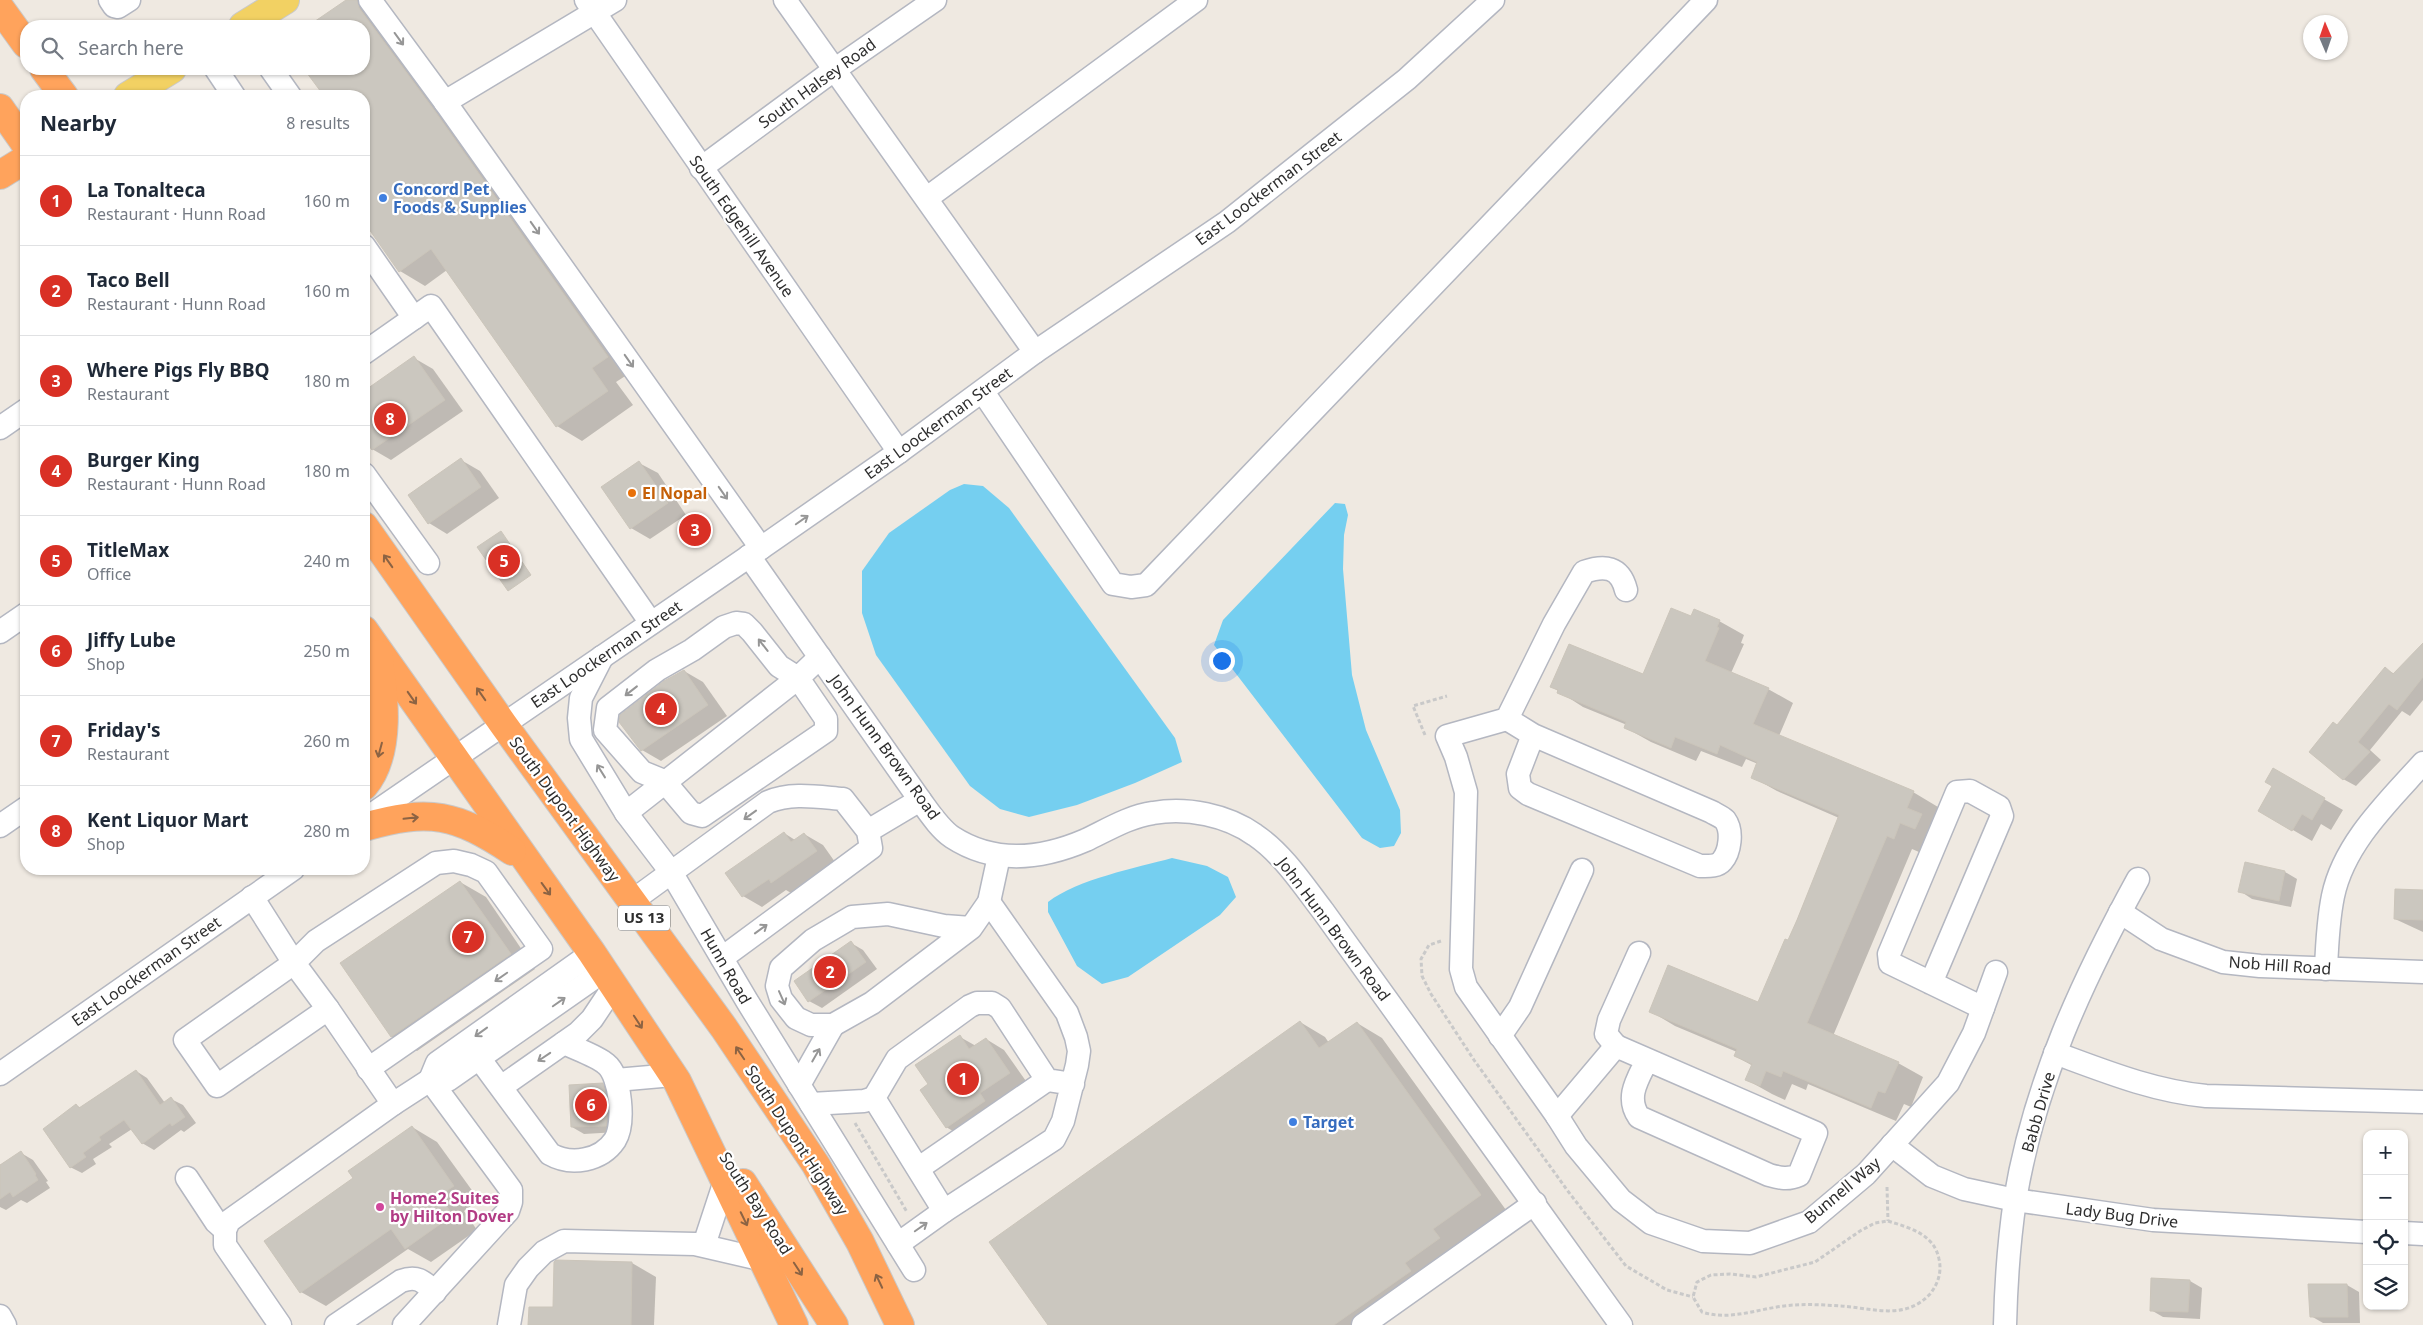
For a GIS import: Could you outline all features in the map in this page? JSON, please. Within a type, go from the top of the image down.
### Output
[{"type":"highway","points":[[0,8],[20,36]]},
{"type":"highway","points":[[48,75],[60,90]]},
{"type":"highway","points":[[0,108],[20,136]]},
{"type":"highway","points":[[0,174],[20,162]]},
{"type":"highway","name":"South Dupont Highway","points":[[370,535],[503,724],[724,1028],[816,1165],[860,1242],[900,1325]]},
{"type":"highway","points":[[371,640],[603,970],[675,1078],[794,1325]]},
{"type":"highway","points":[[370,774],[377,760],[383,732],[385,702],[371,640]]},
{"type":"highway","points":[[370,825],[420,817],[439,816],[457,820],[489,836],[525,860]]},
{"type":"highway","name":"South Bay Road","points":[[675,1078],[834,1325]]},
{"type":"main road","points":[[253,20],[285,0]]},
{"type":"main road","points":[[138,90],[162,75]]},
{"type":"street","points":[[110,0],[114,6],[118,7],[130,0]]},
{"type":"street","name":"John Hunn Brown Road","points":[[370,0],[445,102],[755,552],[820,657],[920,800],[952,836],[971,847],[999,856],[1025,857],[1047,854],[1152,813],[1180,811],[1207,815],[1235,824],[1255,835],[1296,875],[1535,1203],[1621,1325]]},
{"type":"street","points":[[445,102],[590,6],[615,0]]},
{"type":"street","points":[[786,0],[1035,352]]},
{"type":"street","name":"South Halsey Road","points":[[701,168],[834,70],[934,0]]},
{"type":"street","points":[[927,198],[1196,0]]},
{"type":"street","name":"East Loockerman Street","points":[[370,816],[899,452],[1035,352],[1227,222],[1407,79],[1493,0]]},
{"type":"street","points":[[983,392],[1113,584],[1131,587],[1146,585],[1706,0]]},
{"type":"street","name":"South Edgehill Avenue","points":[[590,6],[899,452]]},
{"type":"street","points":[[220,75],[230,90]]},
{"type":"street","points":[[275,75],[286,90]]},
{"type":"street","points":[[370,255],[414,318]]},
{"type":"street","points":[[370,350],[431,306],[651,623]]},
{"type":"street","points":[[0,428],[20,414]]},
{"type":"street","points":[[370,482],[428,563]]},
{"type":"street","points":[[1533,735],[1518,774],[1520,788],[1528,794],[1700,866],[1712,866],[1721,862],[1728,850],[1730,833],[1725,820],[1712,812],[1533,735],[1507,720],[1554,624],[1576,582],[1584,572],[1598,567],[1611,569],[1623,579],[1626,590]]},
{"type":"street","points":[[0,632],[20,618]]},
{"type":"street","points":[[736,623],[744,624],[779,666],[798,678],[826,719],[826,731],[702,816],[692,812],[664,781],[642,772],[605,730],[608,708],[658,670],[692,650],[724,627],[736,623]]},
{"type":"street","name":"Hunn Road","points":[[602,656],[581,698],[579,718],[581,739],[626,813],[672,872],[799,1085],[914,1270]]},
{"type":"street","points":[[626,813],[664,781],[798,678],[820,657]]},
{"type":"street","name":"Bunnell Way","points":[[1507,720],[1447,736],[1456,757],[1466,792],[1461,969],[1466,987],[1558,1116],[1576,1146],[1621,1200],[1651,1223],[1703,1241],[1750,1243],[1809,1222],[1866,1174],[1948,1083],[1974,1033],[1996,972]]},
{"type":"street","points":[[2326,969],[2328,925],[2333,894],[2345,864],[2377,814],[2423,763]]},
{"type":"street","points":[[1931,983],[2002,816],[1999,807],[1970,791],[1957,792],[1889,954],[1890,963],[1931,983],[1983,1008]]},
{"type":"street","points":[[632,901],[768,802],[779,798],[793,796],[843,799],[870,840]]},
{"type":"street","points":[[722,958],[920,800]]},
{"type":"street","points":[[0,826],[20,812]]},
{"type":"street","points":[[971,928],[944,926],[888,914],[852,917],[813,940],[781,968],[777,986],[781,999],[796,1018],[811,1025],[833,1025],[872,1003],[971,928],[988,902],[999,856]]},
{"type":"street","points":[[328,1009],[217,1086],[185,1040],[294,963],[316,942],[436,863],[454,862],[471,865],[486,872],[541,949],[368,1069]]},
{"type":"street","points":[[1500,1036],[1520,1007],[1582,870]]},
{"type":"street","name":"East Loockerman Street","points":[[0,1074],[284,875]]},
{"type":"street","name":"Babb Drive","points":[[2005,1325],[2015,1200],[2022,1166],[2054,1053],[2078,994],[2138,879]]},
{"type":"street","points":[[252,897],[294,963],[393,1104]]},
{"type":"street","points":[[898,1244],[944,1211],[1054,1139],[1064,1121],[1079,1051],[1067,1013],[988,902]]},
{"type":"street","name":"Nob Hill Road","points":[[2120,912],[2161,938],[2223,962],[2260,966],[2423,972]]},
{"type":"street","points":[[1638,953],[1606,1034],[1616,1046],[1816,1133],[1799,1175],[1781,1179],[1769,1175],[1639,1117],[1631,1100],[1647,1060]]},
{"type":"street","points":[[500,1087],[564,1044],[592,1019],[603,970]]},
{"type":"street","points":[[280,1325],[225,1245],[225,1230],[229,1221],[393,1104],[430,1080],[448,1080],[603,970]]},
{"type":"street","points":[[430,1080],[437,1063],[603,970]]},
{"type":"street","points":[[811,1104],[864,1101],[874,1098],[897,1059],[977,1003],[992,1003],[1000,1008],[1047,1080]]},
{"type":"street","points":[[799,1085],[833,1025]]},
{"type":"street","points":[[479,1058],[550,1154],[561,1161],[590,1158],[606,1150],[615,1139],[620,1122],[615,1074],[605,1063],[564,1044]]},
{"type":"street","points":[[1558,1116],[1616,1046]]},
{"type":"street","points":[[2054,1053],[2150,1086],[2177,1093],[2206,1096],[2423,1102]]},
{"type":"street","points":[[616,1080],[675,1078]]},
{"type":"street","points":[[404,1325],[508,1212],[511,1202],[511,1190],[430,1080]]},
{"type":"street","points":[[919,1168],[1047,1080],[1073,1084]]},
{"type":"street","points":[[874,1098],[944,1211]]},
{"type":"street","name":"Lady Bug Drive","points":[[1892,1145],[1932,1176],[1964,1189],[2015,1200],[2153,1220],[2363,1232]]},
{"type":"street","points":[[187,1178],[216,1222],[225,1230]]},
{"type":"street","points":[[704,1245],[725,1181]]},
{"type":"street","points":[[1363,1325],[1535,1203]]},
{"type":"street","points":[[2408,1234],[2423,1234]]},
{"type":"street","points":[[509,1325],[516,1285],[528,1268],[544,1252],[564,1241],[644,1241],[704,1245],[764,1260]]},
{"type":"street","points":[[336,1325],[401,1281],[410,1278],[423,1281],[434,1292]]},
{"type":"street","points":[[0,1316],[5,1325]]},
{"type":"path","points":[[1887,1187],[1888,1221]]},
{"type":"path","points":[[1888,1221],[1910,1228],[1928,1237],[1938,1251],[1941,1269],[1935,1288],[1921,1303],[1898,1311],[1875,1311],[1842,1306],[1795,1305],[1715,1317],[1702,1312],[1693,1297],[1696,1282],[1712,1275],[1730,1274],[1756,1277],[1815,1262],[1860,1231],[1875,1223],[1888,1221]]},
{"type":"water","points":[[964,484],[983,486],[1009,508],[1175,738],[1182,762],[1135,783],[1077,805],[1029,817],[1000,809],[970,786],[876,655],[862,613],[862,571],[889,533],[950,490]]},
{"type":"water","points":[[1335,503],[1345,504],[1348,515],[1344,535],[1343,569],[1352,675],[1366,730],[1400,810],[1401,833],[1394,846],[1380,848],[1362,838],[1214,645],[1223,620]]},
{"type":"water","points":[[1172,858],[1207,866],[1228,877],[1236,897],[1220,915],[1128,977],[1102,984],[1077,966],[1048,912],[1048,902],[1060,894],[1091,881]]},
{"type":"building","points":[[346,0],[357,0],[359,8],[368,20],[317,20]]},
{"type":"building","points":[[370,23],[434,110],[608,357],[592,368],[608,391],[556,427],[431,249],[399,272],[370,231],[370,90],[320,90],[308,75],[370,75]]},
{"type":"building","points":[[414,356],[445,400],[372,450],[370,447],[370,387]]},
{"type":"building","points":[[461,458],[481,487],[428,524],[408,495]]},
{"type":"building","points":[[639,461],[668,503],[630,529],[601,487]]},
{"type":"building","points":[[501,531],[531,575],[508,591],[477,547]]},
{"type":"building","points":[[1671,608],[1691,616],[1694,609],[1720,620],[1717,627],[1719,628],[1705,661],[1769,688],[1753,724],[1914,791],[1907,808],[1922,814],[1915,829],[1900,823],[1894,839],[1887,836],[1807,1023],[1899,1062],[1885,1093],[1878,1091],[1871,1108],[1783,1071],[1781,1077],[1766,1071],[1760,1086],[1745,1080],[1752,1064],[1734,1056],[1737,1049],[1649,1012],[1668,965],[1758,1002],[1785,939],[1788,940],[1797,920],[1839,815],[1751,778],[1757,762],[1720,745],[1717,754],[1675,737],[1671,748],[1624,728],[1626,722],[1557,693],[1558,690],[1550,687],[1569,644],[1643,674]]},
{"type":"building","points":[[2423,643],[2423,677],[2397,710],[2389,704],[2358,742],[2370,752],[2343,780],[2309,752],[2333,722],[2337,725],[2385,667],[2393,674]]},
{"type":"building","points":[[684,670],[708,705],[641,751],[619,722],[620,715],[664,681]]},
{"type":"building","points":[[2273,768],[2325,798],[2312,820],[2302,814],[2292,831],[2258,811],[2272,786],[2265,782]]},
{"type":"building","points":[[784,832],[791,842],[804,833],[817,851],[771,883],[769,879],[742,897],[725,873]]},
{"type":"building","points":[[2245,862],[2285,871],[2279,901],[2238,892]]},
{"type":"building","points":[[460,881],[511,954],[391,1037],[340,963]]},
{"type":"building","points":[[2395,889],[2423,890],[2423,920],[2394,919]]},
{"type":"building","points":[[851,941],[866,962],[808,1002],[794,981]]},
{"type":"building","name":"Target","points":[[1300,1021],[1319,1048],[1357,1022],[1481,1195],[1433,1229],[1440,1238],[1405,1263],[1411,1271],[1334,1325],[1048,1325],[989,1242]]},
{"type":"building","points":[[960,1035],[969,1049],[986,1038],[1010,1073],[980,1093],[985,1101],[946,1128],[920,1090],[928,1084],[915,1065]]},
{"type":"building","points":[[136,1070],[160,1105],[171,1097],[185,1117],[172,1126],[170,1123],[142,1144],[124,1120],[99,1137],[101,1140],[83,1153],[86,1157],[70,1168],[43,1129],[76,1104],[79,1108]]},
{"type":"building","points":[[603,1083],[607,1102],[606,1126],[571,1127],[569,1085]]},
{"type":"building","name":"Home2 Suites by Hilton Dover","points":[[412,1126],[454,1186],[439,1196],[453,1215],[405,1249],[391,1229],[300,1293],[264,1241],[353,1178],[348,1171]]},
{"type":"building","points":[[21,1151],[38,1180],[13,1197],[10,1192],[0,1199],[0,1165]]},
{"type":"building","points":[[556,1260],[632,1262],[631,1325],[528,1325],[529,1307],[553,1307],[554,1262]]},
{"type":"building","points":[[2151,1278],[2190,1280],[2188,1312],[2150,1311]]},
{"type":"building","points":[[2308,1284],[2347,1284],[2348,1317],[2310,1317]]},
{"type":"place","name":"Concord Pet Foods & Supplies","points":[[383,198]]},
{"type":"place","name":"Kent Liquor Mart","points":[[390,419]]},
{"type":"place","name":"El Nopal","points":[[632,493]]},
{"type":"place","name":"Where Pigs Fly BBQ","points":[[695,530]]},
{"type":"place","name":"TitleMax","points":[[504,561]]},
{"type":"place","name":"Burger King","points":[[661,709]]},
{"type":"place","name":"Friday's","points":[[468,937]]},
{"type":"place","name":"Taco Bell","points":[[830,972]]},
{"type":"place","name":"La Tonalteca","points":[[963,1079]]},
{"type":"place","name":"Jiffy Lube","points":[[591,1105]]},
{"type":"place","name":"Target","points":[[1293,1122]]},
{"type":"place","name":"Home2 Suites by Hilton Dover","points":[[380,1207]]}]
